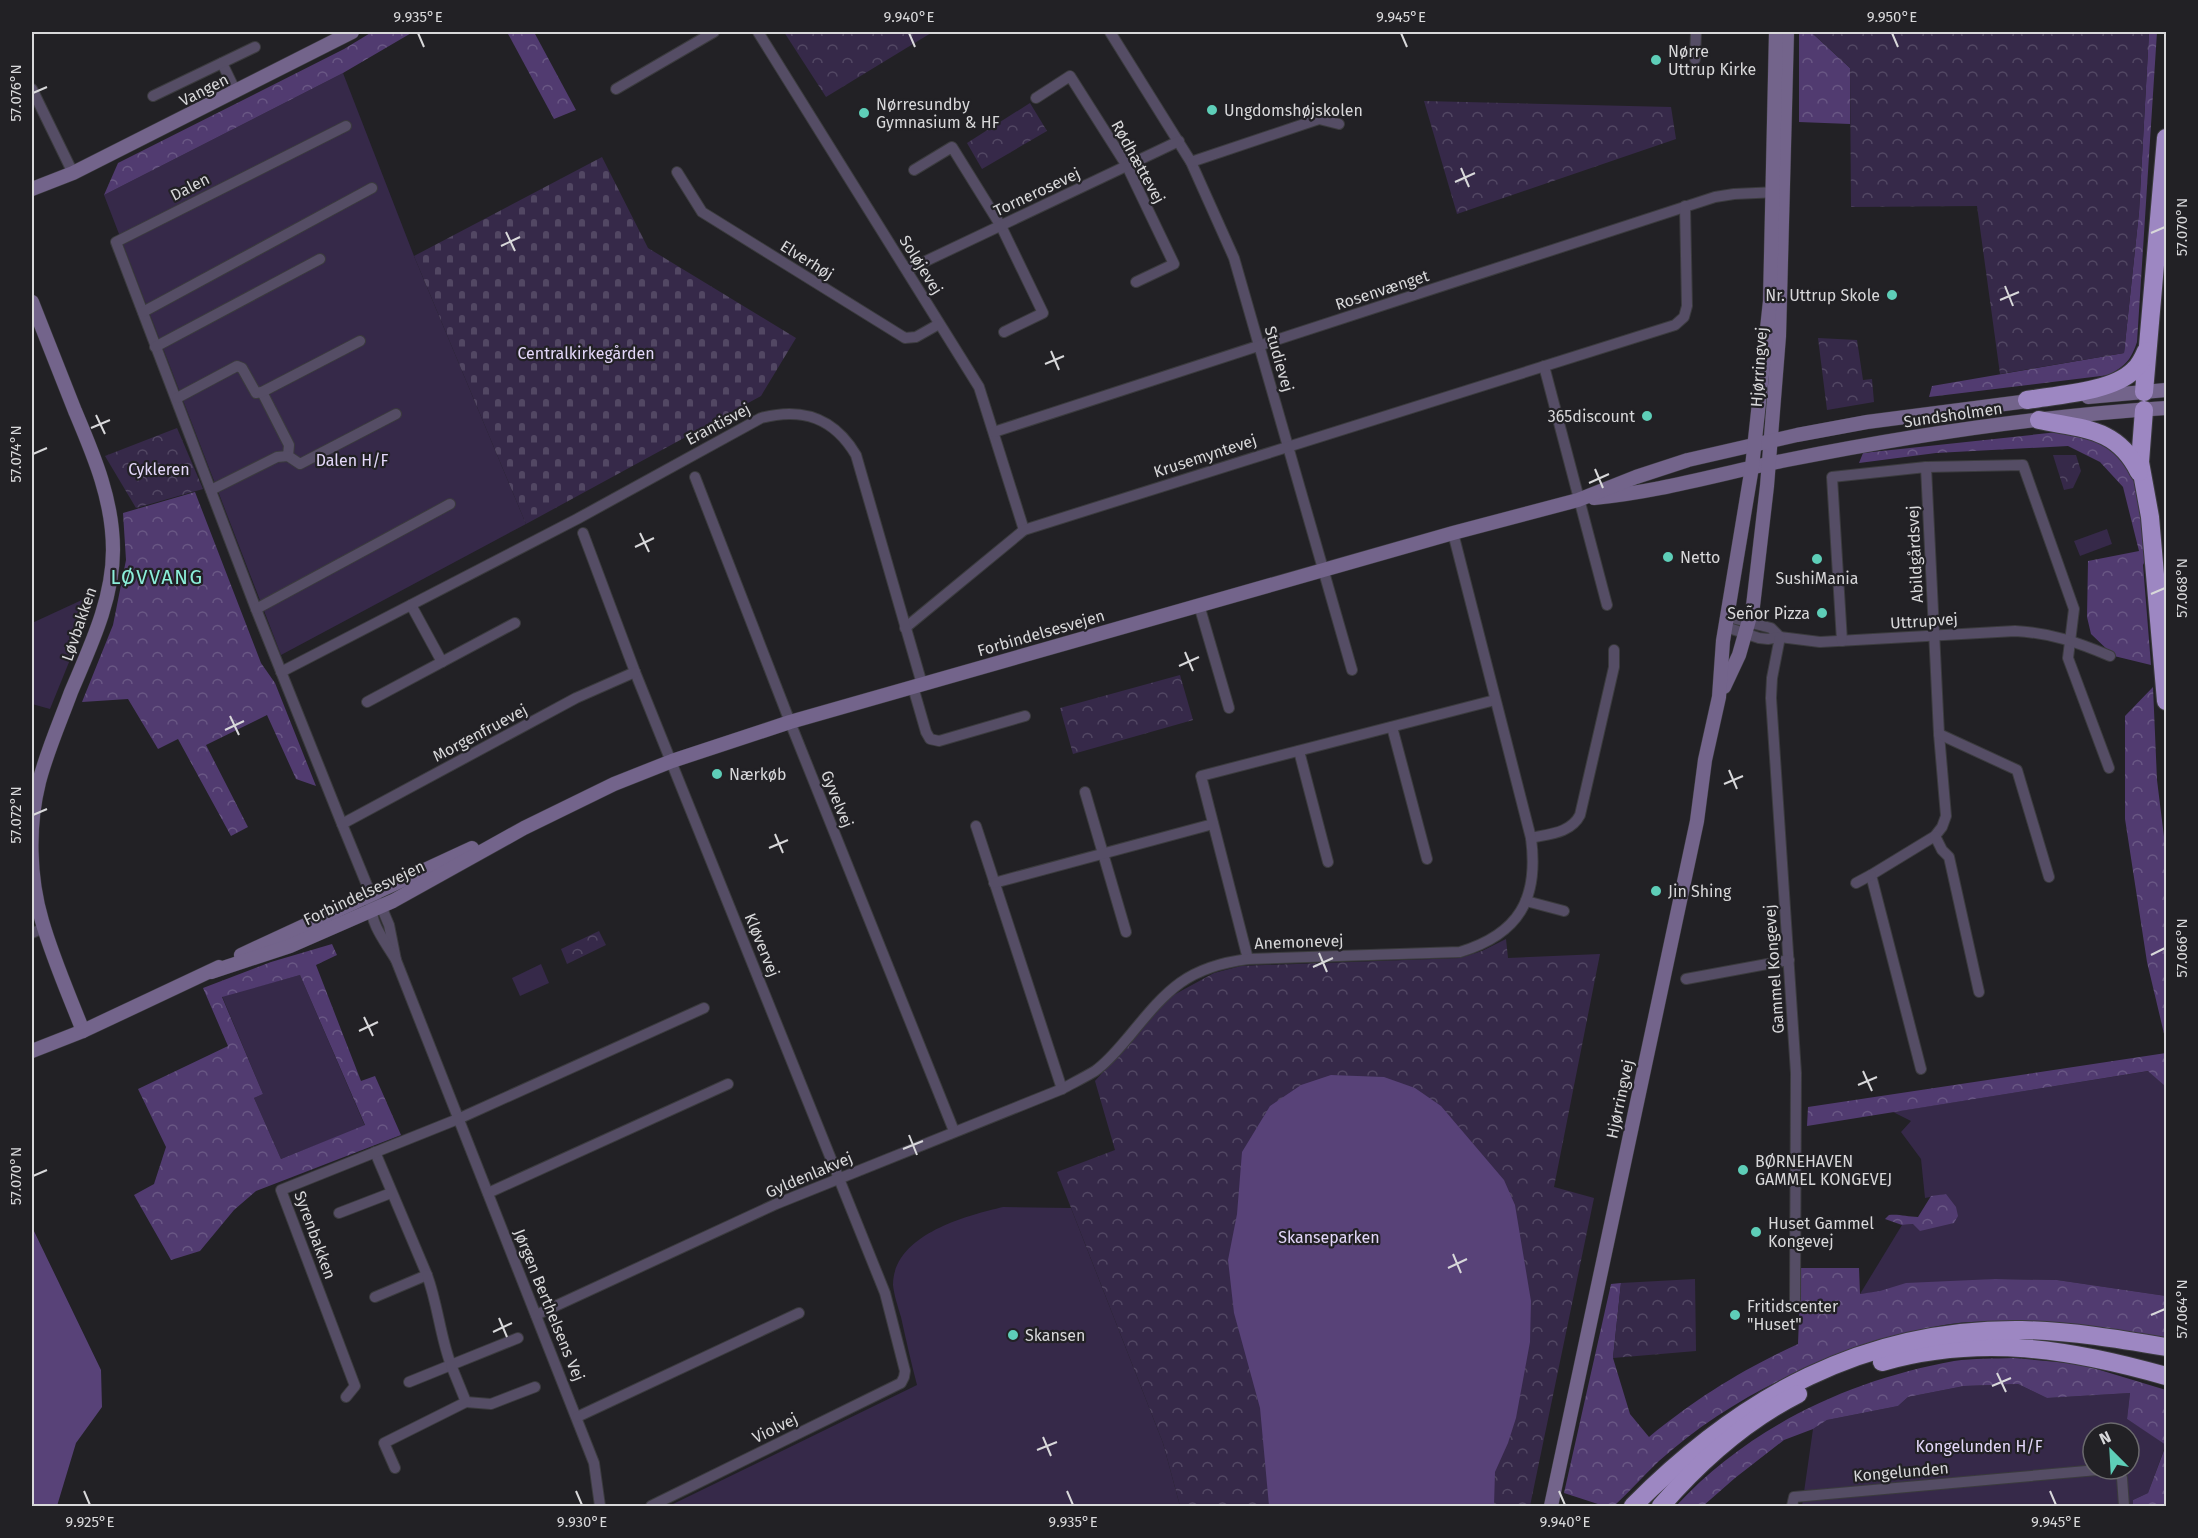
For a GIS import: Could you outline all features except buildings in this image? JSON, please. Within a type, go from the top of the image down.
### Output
[{"type":"highway","points":[[2166,138],[2148,346],[2152,398],[2140,447],[2150,517],[2166,701]]},
{"type":"highway","points":[[2027,400],[2093,389],[2122,379],[2134,371],[2148,346]]},
{"type":"highway","points":[[2039,420],[2092,430],[2112,439],[2128,454],[2143,479]]},
{"type":"highway","points":[[1625,1506],[1709,1437],[1771,1395],[1839,1363],[1910,1341],[1975,1332],[2022,1330],[2059,1332],[2166,1347]]},
{"type":"highway","points":[[1661,1506],[1723,1443],[1754,1420],[1823,1382],[1859,1368],[1897,1358],[1935,1350],[1974,1346],[2013,1346],[2062,1351],[2110,1360],[2166,1376]]},
{"type":"highway","points":[[1633,1506],[1664,1474]]},
{"type":"street","name":"Vangen","points":[[32,189],[71,174],[352,32]]},
{"type":"street","points":[[616,89],[714,32]]},
{"type":"street","name":"Soløjevej","points":[[758,32],[979,387],[1024,530]]},
{"type":"street","name":"Studievej","points":[[1110,32],[1191,162],[1234,258],[1352,670]]},
{"type":"street","points":[[1695,59],[1696,32]]},
{"type":"street","name":"Hjørringvej","points":[[1551,1506],[1697,821],[1705,760],[1719,697],[1727,622],[1761,454],[1779,336],[1776,32]]},
{"type":"street","name":"Hjørringvej","points":[[1719,697],[1739,655],[1747,628],[1759,564],[1761,454],[1787,32]]},
{"type":"street","points":[[153,96],[255,47]]},
{"type":"street","points":[[222,63],[236,92]]},
{"type":"street","name":"Rødhættevej","points":[[1036,98],[1070,76],[1127,166],[1174,264],[1136,282]]},
{"type":"street","points":[[32,89],[71,174]]},
{"type":"street","points":[[1191,162],[1319,119],[1339,124]]},
{"type":"street","name":"Dalen","points":[[281,672],[116,242],[346,126]]},
{"type":"street","name":"Tornerosevej","points":[[907,270],[1179,141]]},
{"type":"street","points":[[914,170],[952,147],[1001,226],[1043,313],[1004,332]]},
{"type":"street","name":"Elverhøj","points":[[677,172],[702,212],[905,338],[916,337],[939,324]]},
{"type":"street","name":"Vangen","points":[[32,198],[46,192],[71,174]]},
{"type":"street","points":[[143,312],[372,188]]},
{"type":"street","name":"Rosenvænget","points":[[994,432],[1685,206],[1734,194],[1778,192]]},
{"type":"street","name":"Krusemyntevej","points":[[905,628],[1024,530],[1675,325],[1684,317],[1687,306],[1685,206]]},
{"type":"street","points":[[155,347],[320,259]]},
{"type":"street","name":"Løvbakken","points":[[32,302],[106,491],[112,524],[113,552],[102,617],[52,740],[39,783],[33,824],[32,849],[38,930],[83,1031]]},
{"type":"street","points":[[177,398],[237,366],[242,368],[256,393],[262,392],[360,341]]},
{"type":"street","points":[[1544,366],[1607,605]]},
{"type":"street","points":[[262,392],[289,445],[288,456]]},
{"type":"street","name":"Sundsholmen","points":[[1761,454],[1867,422],[2027,400],[2152,398],[2166,408]]},
{"type":"street","name":"Sundsholmen","points":[[1761,454],[1880,442],[2039,420],[2152,398]]},
{"type":"street","points":[[212,490],[277,457],[288,456],[300,464],[396,414]]},
{"type":"street","name":"Erantisvej","points":[[281,672],[577,519],[761,418],[789,414],[821,419],[847,440],[856,455],[905,628],[926,732],[930,739],[939,741],[1025,716]]},
{"type":"street","name":"Forbindelsesvejen","points":[[212,972],[290,946],[376,908],[414,890],[524,828],[615,784],[672,761],[790,722],[1453,533],[1578,500],[1688,460],[1761,454]]},
{"type":"street","name":"Forbindelsesvejen","points":[[1578,500],[1647,491],[1761,454]]},
{"type":"street","points":[[1842,642],[1832,477],[1926,467],[2023,465],[2074,609],[2068,658],[2109,768]]},
{"type":"street","name":"Abildgårdsvej","points":[[1926,467],[1939,734],[1946,816],[1935,836]]},
{"type":"street","name":"Gyvelvej","points":[[695,477],[790,722],[954,1131]]},
{"type":"street","points":[[1636,477],[1647,491]]},
{"type":"street","points":[[256,609],[450,504]]},
{"type":"street","name":"Kløvervej","points":[[583,533],[635,672],[885,1293],[905,1371]]},
{"type":"street","name":"Anemonevej","points":[[1096,1070],[1114,1053],[1162,996],[1184,980],[1223,962],[1248,959],[1460,952],[1498,936],[1516,919],[1526,901],[1533,878],[1534,858],[1531,838],[1453,533]]},
{"type":"street","points":[[411,605],[442,662]]},
{"type":"street","points":[[1199,605],[1229,708]]},
{"type":"street","name":"Uttrupvej","points":[[1727,622],[1747,628],[1768,639],[1780,637],[1821,642],[2015,631],[2035,632],[2070,639],[2110,656]]},
{"type":"street","points":[[367,702],[515,623]]},
{"type":"street","name":"Gammel Kongevej","points":[[1780,637],[1772,678],[1771,698],[1796,1073],[1795,1300]]},
{"type":"street","points":[[1531,838],[1566,830],[1576,824],[1580,815],[1614,667],[1614,650]]},
{"type":"street","name":"Jørgen Berthelsens Vej","points":[[281,672],[376,908],[378,930],[396,960],[577,1417],[594,1463],[600,1506]]},
{"type":"street","name":"Morgenfruevej","points":[[342,824],[576,698],[635,672]]},
{"type":"street","points":[[1248,959],[1201,776],[1495,700]]},
{"type":"street","points":[[1392,727],[1427,859]]},
{"type":"street","points":[[1939,734],[2017,770],[2049,877]]},
{"type":"street","points":[[1299,751],[1328,861]]},
{"type":"street","points":[[1084,792],[1126,932]]},
{"type":"street","points":[[994,883],[1213,824]]},
{"type":"street","points":[[976,826],[1062,1089]]},
{"type":"street","name":"Forbindelsesvejen","points":[[32,1051],[83,1031],[212,972],[257,947],[473,848],[524,828]]},
{"type":"street","points":[[1856,884],[1935,836],[1942,850],[1949,857],[1979,992]]},
{"type":"street","points":[[1871,874],[1921,1069]]},
{"type":"street","points":[[1526,901],[1564,911]]},
{"type":"street","points":[[1686,979],[1789,960]]},
{"type":"street","points":[[458,1119],[704,1008]]},
{"type":"street","name":"Forbindelsesvejen","points":[[32,1061],[57,1050],[83,1031]]},
{"type":"street","name":"Gyldenlakvej","points":[[536,1314],[776,1204],[1062,1089],[1096,1070]]},
{"type":"street","points":[[488,1193],[728,1084]]},
{"type":"street","name":"Syrenbakken","points":[[346,1397],[355,1386],[281,1190],[458,1119]]},
{"type":"street","points":[[375,1152],[427,1275],[435,1298],[445,1348],[466,1402]]},
{"type":"street","points":[[339,1213],[391,1192]]},
{"type":"street","points":[[375,1297],[427,1275]]},
{"type":"street","points":[[577,1417],[799,1312]]},
{"type":"street","points":[[409,1382],[518,1338]]},
{"type":"street","name":"Violvej","points":[[651,1506],[901,1383],[905,1371]]},
{"type":"street","points":[[395,1467],[384,1443],[466,1402],[492,1404],[535,1387]]},
{"type":"street","name":"Kongelunden","points":[[1793,1502],[2109,1469],[2119,1472],[2122,1478],[2124,1506]]},
{"type":"green space","points":[[372,32],[413,32],[343,73],[104,195],[118,163],[344,49]]},
{"type":"green space","points":[[507,32],[534,32],[576,110],[554,119]]},
{"type":"green space","points":[[784,32],[930,32],[931,33],[826,97]]},
{"type":"green space","points":[[1799,32],[1811,32],[1850,68],[1850,124],[1799,122]]},
{"type":"green space","points":[[1811,32],[2149,32],[2139,212],[2124,353],[2000,374],[1977,206],[1851,207],[1850,68]]},
{"type":"green space","points":[[2149,32],[2157,32],[2137,342],[2130,358],[2109,375],[1929,397],[1932,386],[2124,353],[2139,212]]},
{"type":"green space","name":"Dalen H/F","points":[[343,73],[414,256],[526,524],[281,655],[104,195]]},
{"type":"green space","points":[[1424,101],[1671,107],[1676,139],[1457,214]]},
{"type":"green space","points":[[1030,103],[1047,131],[982,169],[967,143]]},
{"type":"green space","name":"Centralkirkegården","points":[[602,157],[648,248],[796,338],[761,396],[526,524],[414,256]]},
{"type":"green space","points":[[1818,338],[1857,340],[1863,380],[1872,379],[1874,402],[1827,410]]},
{"type":"green space","name":"Cykleren","points":[[177,428],[203,489],[136,508],[105,456]]},
{"type":"green space","points":[[2068,431],[2108,444],[2134,475],[2142,501],[2147,557],[2143,565],[2151,665],[2114,656],[2091,634],[2087,617],[2088,561],[2139,551],[2123,487],[2100,462],[2068,446],[1936,453],[1859,463],[1863,453]]},
{"type":"green space","points":[[2053,455],[2076,455],[2081,471],[2073,488],[2064,490]]},
{"type":"green space","points":[[195,492],[261,663],[275,683],[316,786],[296,779],[267,715],[206,745],[248,827],[231,836],[178,739],[158,749],[128,699],[82,702],[113,625],[126,560],[123,513]]},
{"type":"green space","points":[[2107,529],[2112,544],[2080,556],[2074,541]]},
{"type":"green space","points":[[84,599],[93,603],[50,709],[32,704],[32,623]]},
{"type":"green space","points":[[1180,675],[1193,720],[1073,754],[1060,708]]},
{"type":"green space","points":[[2153,687],[2157,780],[2166,853],[2166,1042],[2147,962],[2125,819],[2125,716]]},
{"type":"green space","points":[[599,931],[606,945],[567,964],[561,949]]},
{"type":"green space","name":"Skanseparken","points":[[1506,939],[1508,958],[1600,954],[1554,1187],[1594,1198],[1530,1506],[1180,1506],[1163,1443],[1057,1172],[1115,1150],[1095,1081],[1170,997],[1214,973],[1241,966],[1460,958],[1482,951]]},
{"type":"green space","points":[[332,944],[337,955],[316,965],[361,1081],[375,1076],[401,1135],[256,1191],[234,1210],[200,1251],[171,1260],[134,1195],[154,1184],[166,1147],[138,1089],[228,1046],[203,988],[271,962]],"holes":[[[300,975],[365,1125],[281,1159],[254,1098],[263,1094],[222,997]]]},
{"type":"green space","points":[[541,964],[549,983],[520,996],[512,978]]},
{"type":"green space","points":[[300,975],[365,1126],[281,1159],[254,1098],[263,1094],[222,996]]},
{"type":"green space","points":[[2166,1053],[2166,1087],[2148,1071],[1807,1126],[1808,1107]]},
{"type":"green space","points":[[2149,1071],[2166,1087],[2166,1296],[2057,1280],[1995,1279],[1860,1294],[1902,1225],[1913,1224],[1946,1194],[1925,1198],[1921,1159],[1901,1132],[1911,1121],[1893,1112]]},
{"type":"green space","points":[[1946,1194],[1956,1207],[1958,1216],[1954,1223],[1920,1231],[1913,1224],[1902,1225],[1885,1219],[1889,1215],[1918,1217],[1931,1196]]},
{"type":"green space","name":"Skansen","points":[[1003,1207],[1071,1208],[1163,1443],[1180,1506],[669,1506],[917,1385],[893,1285],[896,1268],[905,1253],[934,1231],[951,1222]]},
{"type":"green space","points":[[1801,1268],[1859,1268],[1860,1294],[1906,1283],[1995,1279],[2057,1280],[2166,1296],[2166,1339],[2020,1322],[1960,1323],[1912,1332],[1819,1363],[1790,1375],[1734,1405],[1708,1422],[1659,1461],[1614,1506],[1604,1506],[1564,1493],[1611,1284],[1621,1283],[1613,1358],[1630,1414],[1649,1437],[1721,1385],[1798,1344]]},
{"type":"green space","points":[[1695,1279],[1696,1351],[1613,1358],[1621,1283]]},
{"type":"green space","points":[[2014,1358],[2080,1364],[2166,1390],[2166,1445],[2141,1428],[2141,1421],[2127,1419],[2130,1393],[2047,1398],[2018,1384],[1964,1386],[1908,1397],[1898,1406],[1827,1420],[1813,1429],[1784,1440],[1703,1506],[1676,1506],[1735,1453],[1768,1430],[1803,1411],[1839,1394],[1915,1369],[1976,1359]]},
{"type":"green space","name":"Kongelunden H/F","points":[[2018,1384],[2047,1398],[2130,1393],[2127,1419],[2130,1421],[2081,1421],[2081,1481],[2141,1481],[2141,1428],[2166,1444],[2148,1493],[2133,1500],[2133,1506],[1802,1506],[1813,1429],[1827,1420],[1898,1406],[1908,1397],[1964,1386]]},
{"type":"green space","points":[[2166,1445],[2166,1506],[2133,1506],[2133,1500],[2148,1493]]},
{"type":"shaded area","points":[[1331,1075],[1384,1077],[1415,1088],[1441,1106],[1504,1180],[1515,1205],[1531,1301],[1530,1342],[1516,1418],[1495,1472],[1494,1506],[1269,1506],[1260,1408],[1234,1313],[1228,1260],[1237,1214],[1242,1152],[1270,1106],[1301,1085]]},
{"type":"shaded area","points":[[32,1227],[101,1370],[102,1407],[76,1443],[57,1506],[32,1506]]},
{"type":"place","name":"Nørre Uttrup Kirke","points":[[1656,60]]},
{"type":"place","name":"Ungdomshøjskolen","points":[[1212,110]]},
{"type":"place","name":"Nørresundby Gymnasium & HF","points":[[864,113]]},
{"type":"place","name":"Nr. Uttrup Skole","points":[[1892,295]]},
{"type":"place","name":"365discount","points":[[1647,416]]},
{"type":"place","name":"Netto","points":[[1668,557]]},
{"type":"place","name":"SushiMania","points":[[1817,559]]},
{"type":"place","name":"Señor Pizza","points":[[1822,613]]},
{"type":"place","name":"Nærkøb","points":[[717,774]]},
{"type":"place","name":"Jin Shing","points":[[1656,891]]},
{"type":"place","name":"BØRNEHAVEN GAMMEL KONGEVEJ","points":[[1743,1170]]},
{"type":"place","name":"Huset Gammel Kongevej","points":[[1756,1232]]},
{"type":"place","name":"Fritidscenter \"Huset\"","points":[[1735,1315]]},
{"type":"place","name":"Skansen","points":[[1013,1335]]},
{"type":"district","name":"LØVVANG","points":[[157,577]]}]
